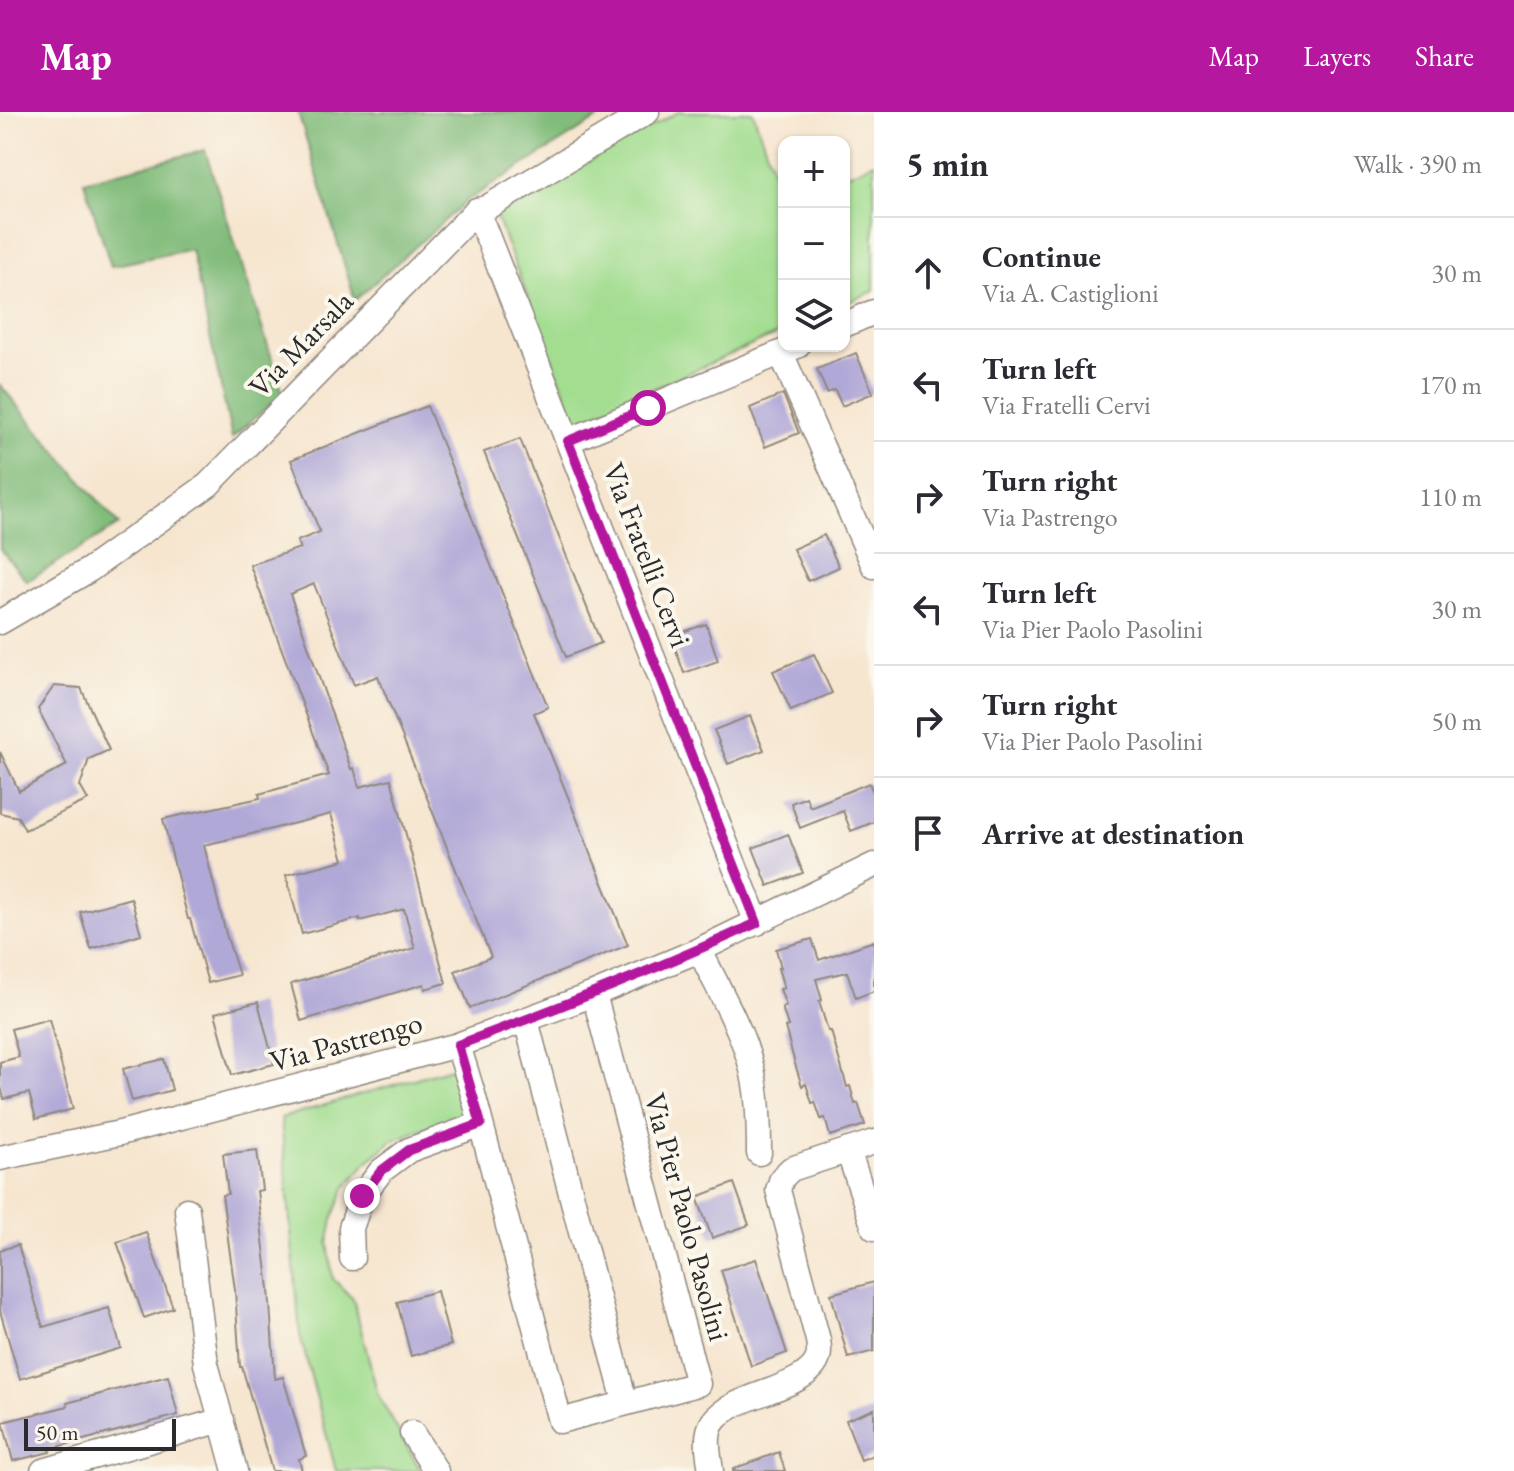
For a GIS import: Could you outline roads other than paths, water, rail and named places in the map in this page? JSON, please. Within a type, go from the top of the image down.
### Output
[{"type":"street","name":"Via Marsala","points":[[0,622],[89,570],[208,485],[477,210],[486,208],[647,112]]},
{"type":"street","name":"Via Fratelli Cervi","points":[[477,210],[757,923]]},
{"type":"street","points":[[850,322],[874,312]]},
{"type":"street","points":[[568,441],[784,352]]},
{"type":"street","points":[[790,352],[874,566]]},
{"type":"street","name":"Via Pastrengo","points":[[0,1158],[120,1133],[458,1045],[697,951],[874,865]]},
{"type":"street","points":[[697,951],[705,961],[746,1050],[755,1083],[759,1153]]},
{"type":"street","name":"Via Pier Paolo Pasolini","points":[[458,1045],[560,1421],[698,1384],[594,994]]},
{"type":"street","points":[[526,1020],[625,1402]]},
{"type":"street","points":[[352,1258],[351,1228],[362,1196],[381,1171],[409,1150],[481,1124]]},
{"type":"street","points":[[711,1471],[708,1434],[711,1423],[722,1411],[801,1376],[814,1368],[820,1355],[778,1190],[782,1178],[791,1169],[874,1142]]},
{"type":"street","points":[[848,1150],[874,1228]]},
{"type":"street","points":[[187,1210],[206,1364],[235,1471]]},
{"type":"street","points":[[43,1471],[222,1420]]},
{"type":"street","points":[[412,1433],[436,1471]]}]
